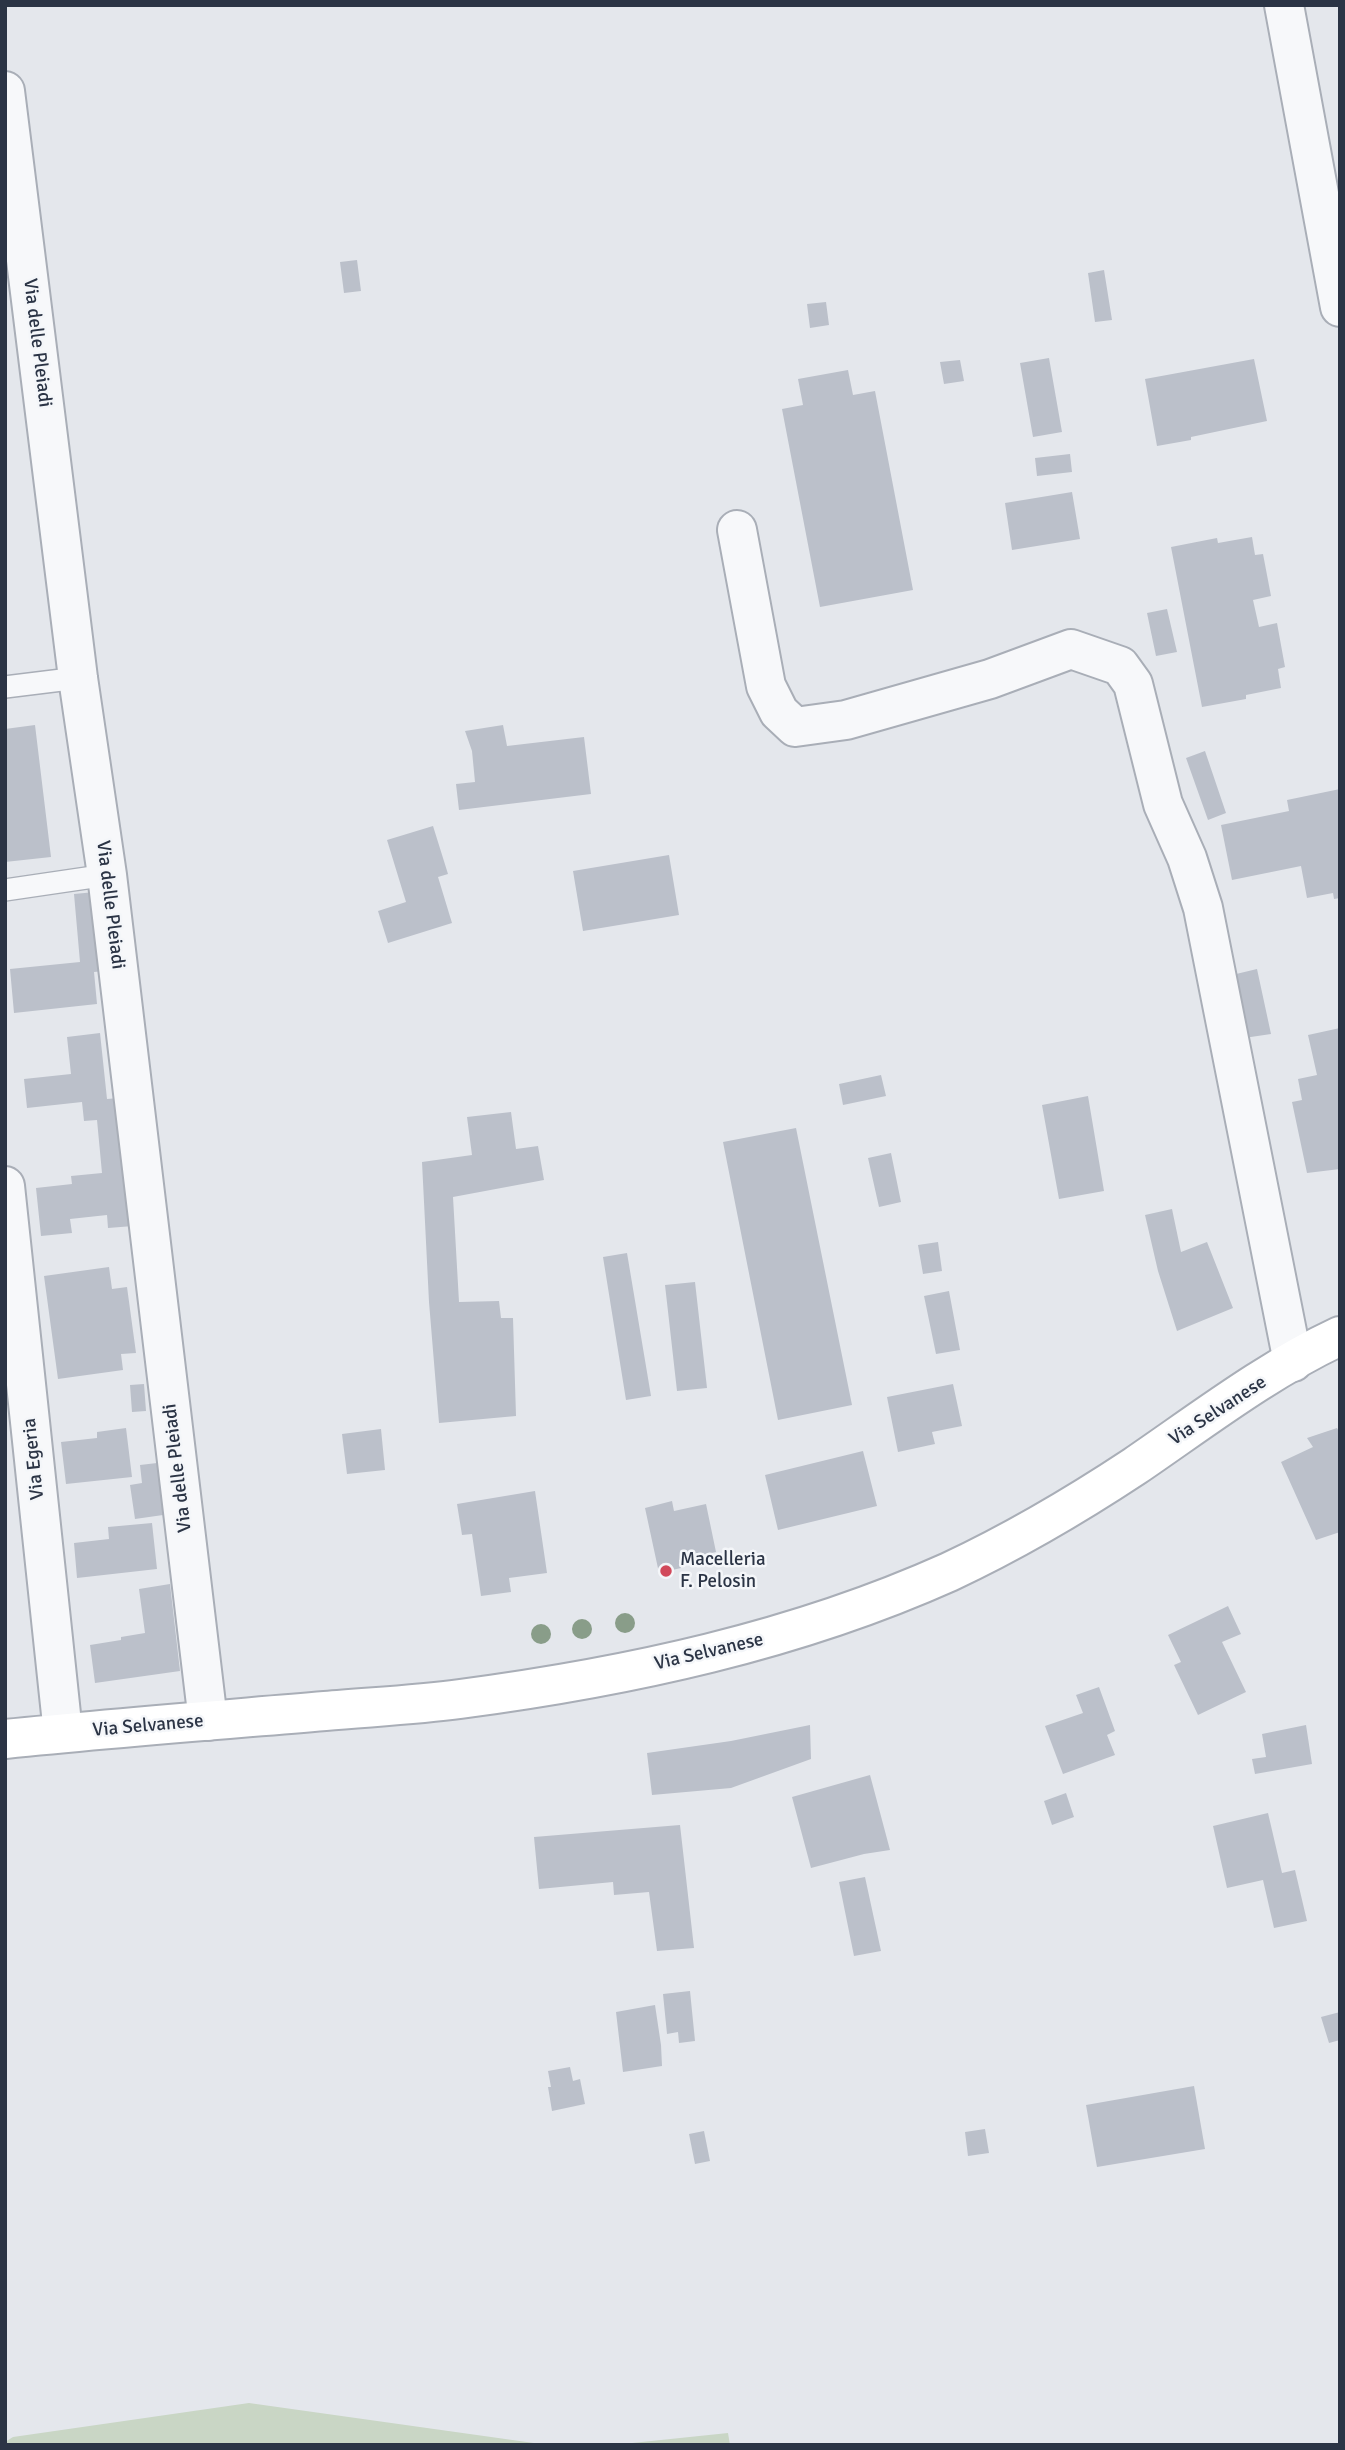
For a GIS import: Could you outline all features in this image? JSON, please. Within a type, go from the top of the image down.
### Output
[{"type":"street","points":[[1284,5],[1340,307]]},
{"type":"street","name":"Via delle Pleiadi","points":[[5,91],[78,678],[107,876],[208,1721]]},
{"type":"street","points":[[737,530],[766,687],[779,712],[795,727],[846,720],[990,679],[1071,649],[1120,666],[1133,684],[1163,804],[1187,858],[1203,908],[1293,1362]]},
{"type":"street","name":"Via Egeria","points":[[5,1186],[63,1733]]},
{"type":"street","name":"Via Selvanese","points":[[5,1739],[459,1699],[566,1683],[689,1659],[785,1634],[888,1598],[1034,1528],[1130,1469],[1235,1397],[1340,1336]]},
{"type":"lane","points":[[5,687],[78,678]]},
{"type":"lane","points":[[5,890],[107,876]]},
{"type":"green space","points":[[249,2403],[548,2445],[5,2445],[5,2442],[13,2437]]},
{"type":"green space","points":[[728,2433],[730,2445],[613,2445]]},
{"type":"building","points":[[357,260],[361,291],[344,293],[340,262]]},
{"type":"building","points":[[1104,270],[1112,320],[1095,322],[1088,273]]},
{"type":"building","points":[[826,302],[829,325],[810,328],[807,304]]},
{"type":"building","points":[[1049,358],[1062,432],[1033,437],[1020,363]]},
{"type":"building","points":[[1254,359],[1267,421],[1157,446],[1145,379]]},
{"type":"building","points":[[960,360],[964,381],[944,384],[940,362]]},
{"type":"building","points":[[848,370],[853,395],[875,391],[913,590],[820,607],[782,409],[803,405],[798,379]]},
{"type":"building","points":[[1070,454],[1072,472],[1037,476],[1035,458]]},
{"type":"building","points":[[1072,492],[1080,539],[1012,550],[1005,503]]},
{"type":"building","points":[[1252,537],[1255,555],[1263,554],[1271,596],[1253,600],[1259,627],[1277,623],[1285,667],[1278,669],[1281,688],[1246,695],[1246,699],[1202,707],[1171,547],[1217,538],[1218,543]]},
{"type":"building","points":[[1167,609],[1177,652],[1156,656],[1147,613]]},
{"type":"building","points":[[35,725],[51,857],[5,862],[5,729]]},
{"type":"building","points":[[503,725],[507,746],[584,737],[591,794],[459,810],[456,784],[475,782],[472,751],[465,731]]},
{"type":"building","points":[[1205,751],[1226,813],[1208,820],[1186,758]]},
{"type":"building","points":[[1340,789],[1340,898],[1334,899],[1333,893],[1307,898],[1301,866],[1232,880],[1221,825],[1289,811],[1287,800]]},
{"type":"building","points":[[433,826],[448,874],[438,877],[452,923],[388,943],[378,911],[406,902],[387,840]]},
{"type":"building","points":[[669,855],[679,915],[583,931],[573,871]]},
{"type":"building","points":[[95,892],[104,971],[94,972],[97,1004],[14,1013],[10,969],[80,962],[74,894]]},
{"type":"building","points":[[1257,969],[1271,1034],[1244,1038],[1232,975]]},
{"type":"building","points":[[1340,1028],[1340,1169],[1307,1173],[1292,1102],[1302,1100],[1298,1079],[1317,1075],[1308,1035]]},
{"type":"building","points":[[100,1033],[107,1099],[119,1098],[133,1226],[108,1228],[107,1215],[70,1219],[72,1233],[41,1236],[36,1188],[72,1184],[71,1176],[102,1173],[97,1120],[84,1121],[82,1102],[27,1108],[24,1079],[71,1074],[67,1037]]},
{"type":"building","points":[[881,1075],[886,1096],[843,1105],[839,1084]]},
{"type":"building","points":[[1088,1096],[1104,1191],[1059,1199],[1042,1105]]},
{"type":"building","points":[[511,1112],[516,1149],[538,1146],[544,1180],[453,1197],[459,1302],[499,1301],[501,1318],[513,1318],[516,1416],[439,1423],[429,1302],[422,1162],[472,1155],[467,1117]]},
{"type":"building","points":[[796,1128],[852,1405],[778,1420],[723,1142]]},
{"type":"building","points":[[891,1153],[901,1202],[879,1207],[868,1158]]},
{"type":"building","points":[[1172,1209],[1181,1252],[1207,1242],[1233,1308],[1177,1331],[1158,1271],[1145,1215]]},
{"type":"building","points":[[938,1242],[942,1271],[923,1274],[918,1245]]},
{"type":"building","points":[[627,1253],[651,1396],[626,1400],[603,1257]]},
{"type":"building","points":[[109,1267],[112,1289],[127,1287],[136,1353],[121,1354],[123,1370],[58,1379],[44,1276]]},
{"type":"building","points":[[695,1282],[707,1388],[677,1391],[665,1285]]},
{"type":"building","points":[[949,1291],[960,1350],[936,1354],[924,1296]]},
{"type":"building","points":[[144,1384],[146,1411],[132,1412],[130,1385]]},
{"type":"building","points":[[953,1384],[962,1426],[932,1432],[935,1444],[898,1452],[887,1397]]},
{"type":"building","points":[[126,1428],[132,1477],[66,1484],[61,1442],[97,1438],[97,1432]]},
{"type":"building","points":[[1337,1428],[1340,1433],[1340,1532],[1316,1540],[1281,1462],[1313,1447],[1307,1438]]},
{"type":"building","points":[[381,1429],[385,1470],[347,1474],[342,1434]]},
{"type":"building","points":[[863,1451],[877,1506],[778,1530],[765,1475]]},
{"type":"building","points":[[157,1463],[163,1515],[135,1519],[130,1485],[142,1483],[140,1465]]},
{"type":"building","points":[[535,1491],[547,1573],[509,1578],[511,1592],[481,1596],[472,1534],[462,1535],[457,1504]]},
{"type":"building","points":[[672,1501],[674,1511],[706,1504],[716,1552],[679,1560],[681,1568],[659,1573],[645,1508]]},
{"type":"building","points":[[152,1523],[157,1569],[77,1578],[74,1543],[109,1539],[108,1527]]},
{"type":"building","points":[[170,1584],[180,1671],[95,1683],[90,1645],[145,1633],[139,1589]]},
{"type":"building","points":[[1228,1606],[1241,1634],[1222,1642],[1246,1692],[1198,1715],[1174,1665],[1181,1662],[1168,1635]]},
{"type":"building","points":[[1099,1687],[1115,1731],[1107,1735],[1115,1755],[1063,1774],[1045,1726],[1083,1713],[1076,1695]]},
{"type":"building","points":[[810,1725],[811,1759],[731,1788],[652,1795],[647,1753],[731,1741]]},
{"type":"building","points":[[1306,1725],[1312,1764],[1255,1774],[1252,1759],[1266,1757],[1262,1734]]},
{"type":"building","points":[[870,1775],[890,1850],[811,1868],[792,1797]]},
{"type":"building","points":[[1066,1793],[1074,1817],[1052,1825],[1044,1801]]},
{"type":"building","points":[[1268,1813],[1282,1873],[1295,1870],[1307,1921],[1274,1928],[1263,1880],[1227,1888],[1213,1826]]},
{"type":"building","points":[[680,1825],[694,1948],[657,1951],[649,1892],[614,1895],[613,1882],[539,1889],[534,1837]]},
{"type":"building","points":[[865,1877],[881,1951],[854,1956],[839,1882]]},
{"type":"building","points":[[690,1991],[695,2041],[679,2043],[678,2032],[667,2034],[663,1994]]},
{"type":"building","points":[[655,2005],[662,2066],[623,2072],[616,2012]]},
{"type":"building","points":[[1340,2012],[1340,2040],[1329,2043],[1321,2017]]},
{"type":"building","points":[[570,2067],[573,2081],[580,2079],[585,2104],[552,2111],[548,2071]]},
{"type":"building","points":[[1194,2086],[1205,2149],[1097,2167],[1086,2105]]},
{"type":"building","points":[[985,2129],[989,2153],[968,2156],[965,2132]]},
{"type":"building","points":[[704,2131],[710,2161],[695,2164],[689,2134]]},
{"type":"place","name":"Macelleria F. Pelosin","points":[[666,1571]]}]
